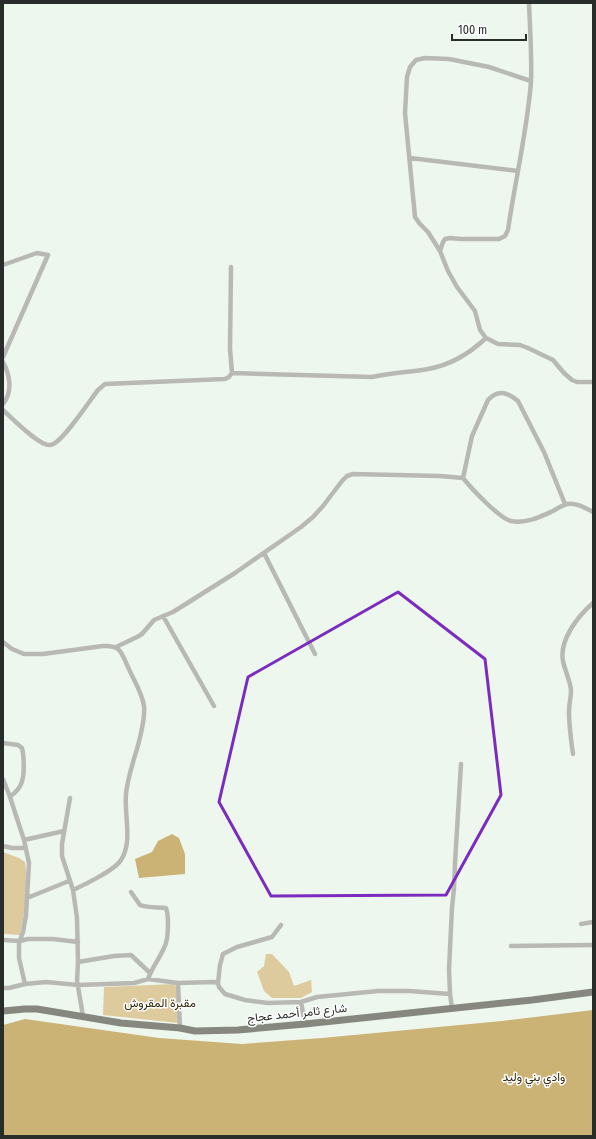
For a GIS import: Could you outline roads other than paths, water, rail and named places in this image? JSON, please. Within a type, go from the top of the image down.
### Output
[{"type":"main road","name":"شارع ثامر أحمد عجاج","points":[[3,1011],[37,1009],[121,1023],[180,1028],[195,1031],[238,1030],[593,992]]},
{"type":"street","points":[[440,251],[445,239],[500,239],[505,236],[508,230],[525,134],[531,81],[529,3]]},
{"type":"street","points":[[531,81],[489,66],[438,58],[416,60],[410,67],[407,77],[406,113],[415,216],[428,232],[440,251],[448,271],[475,311],[480,330],[486,338],[498,344],[520,345],[528,348],[553,360],[572,380],[577,382],[593,382]]},
{"type":"street","points":[[410,158],[518,171]]},
{"type":"street","points":[[3,265],[38,253],[48,255],[3,357]]},
{"type":"street","points":[[3,410],[40,442],[50,445],[56,443],[63,436],[98,390],[105,384],[225,379],[229,377],[232,373],[230,349],[231,267]]},
{"type":"street","points":[[232,373],[372,376],[429,369],[458,359],[486,338]]},
{"type":"street","points":[[3,362],[7,370],[9,392],[3,404]]},
{"type":"street","points":[[463,478],[472,436],[482,411],[492,396],[498,393],[504,393],[511,395],[518,401],[544,452],[565,504]]},
{"type":"street","points":[[3,642],[12,649],[24,654],[43,654],[103,646],[116,647],[137,637],[146,630],[152,622],[174,612],[296,531],[313,517],[342,481],[353,474],[463,478],[481,498],[510,521],[524,521],[533,519],[565,504],[574,504],[593,512]]},
{"type":"street","points":[[264,553],[315,654]]},
{"type":"street","points":[[573,754],[570,722],[571,690],[563,660],[563,647],[566,638],[577,620],[593,603]]},
{"type":"street","points":[[163,616],[214,706]]},
{"type":"street","points":[[73,890],[93,881],[118,864],[124,855],[126,844],[126,794],[128,780],[144,719],[144,712],[142,698],[121,652],[116,647]]},
{"type":"street","points":[[3,743],[18,745],[22,748],[24,753],[23,780],[18,790],[10,797]]},
{"type":"street","points":[[452,1008],[449,969],[461,764]]},
{"type":"street","points":[[3,779],[24,840],[29,868],[24,929],[20,941],[19,958],[25,984]]},
{"type":"street","points":[[70,798],[64,831],[62,856],[73,890],[75,902],[78,942],[77,981],[83,1016]]},
{"type":"street","points":[[24,840],[64,831]]},
{"type":"street","points":[[3,846],[25,848]]},
{"type":"street","points":[[27,898],[70,881]]},
{"type":"street","points":[[131,892],[140,905],[166,908],[168,912],[168,938],[164,949],[150,973],[148,980]]},
{"type":"street","points":[[581,924],[593,922]]},
{"type":"street","points":[[281,925],[272,937],[237,947],[223,954],[218,983],[219,987],[225,994],[245,1000],[268,1003],[301,1002],[317,997],[378,991],[414,991],[450,994]]},
{"type":"street","points":[[3,940],[20,941],[40,939],[78,942]]},
{"type":"street","points":[[511,946],[593,945]]},
{"type":"street","points":[[78,962],[114,956],[131,955],[150,973]]},
{"type":"street","points":[[3,988],[46,982],[78,985],[134,983],[148,980],[178,983],[218,983]]},
{"type":"street","points":[[178,983],[180,1028]]},
{"type":"street","points":[[301,1002],[305,1024]]},
{"type":"park label","name":"مقبرة المقروش","points":[[160,1003]]},
{"type":"park label","name":"وادي بني وليد","points":[[534,1077]]}]
